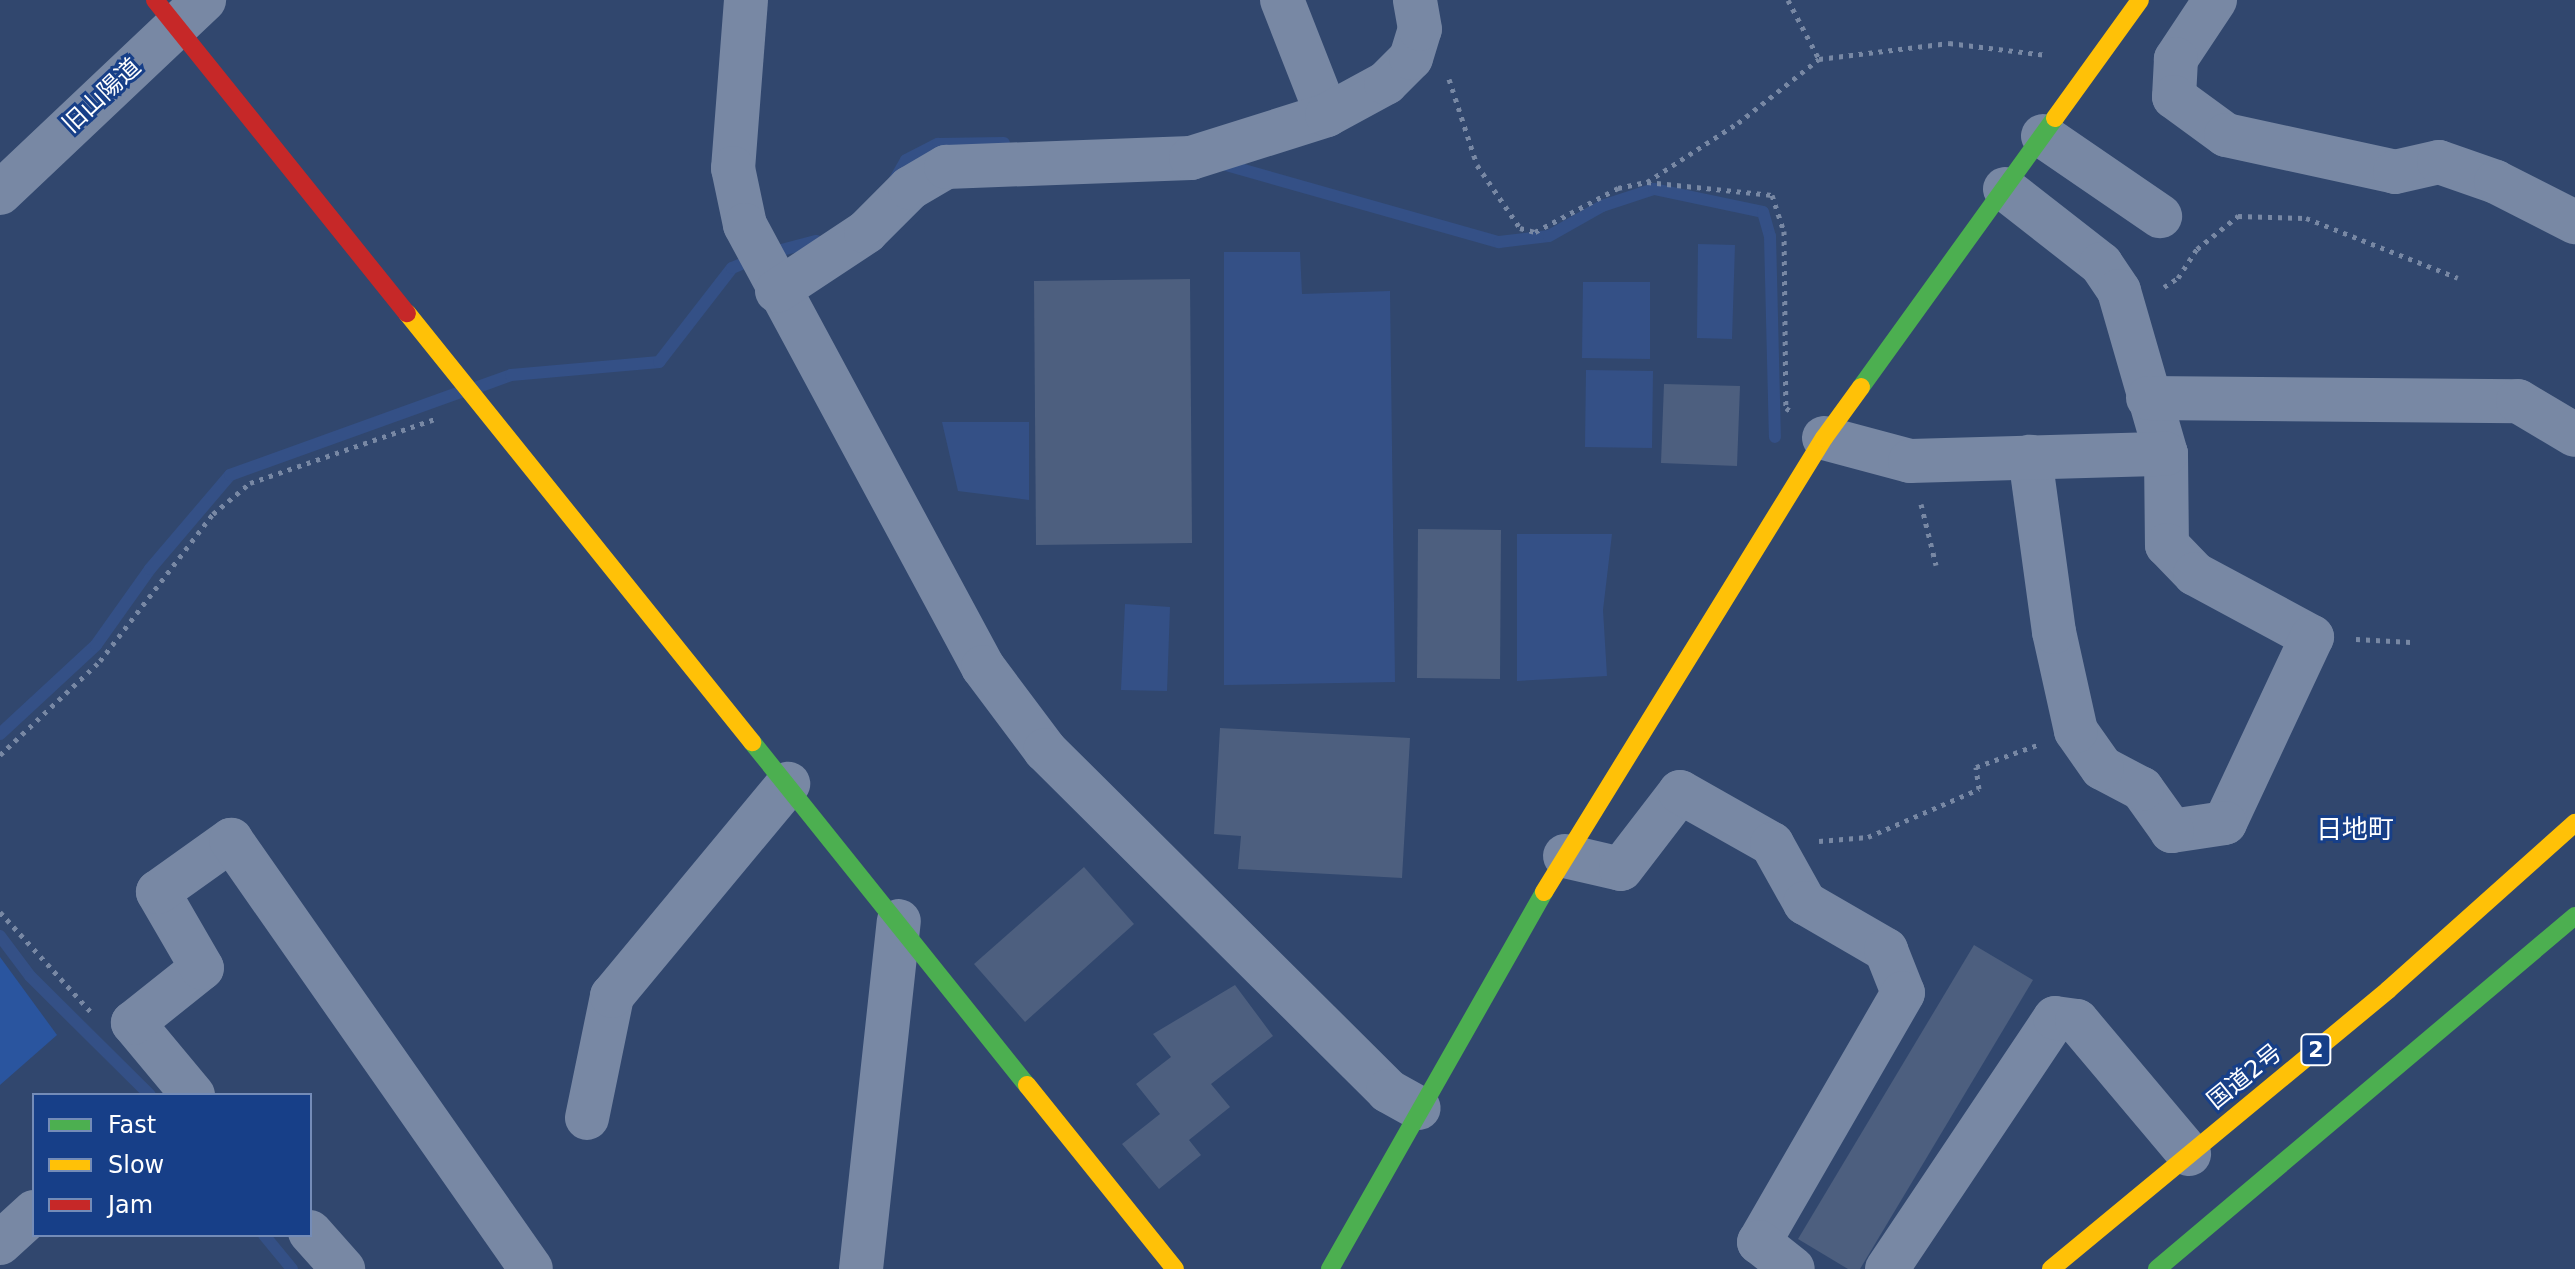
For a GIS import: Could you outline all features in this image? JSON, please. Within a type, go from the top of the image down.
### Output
[{"type":"main road","points":[[1330,1269],[1565,856],[1824,438],[2140,0]]},
{"type":"main road","points":[[179,8],[481,401],[1175,1269]]},
{"type":"main road","name":"国道2号","points":[[2051,1269],[2388,990],[2575,823]]},
{"type":"main road","points":[[2157,1269],[2575,916]]},
{"type":"street","points":[[746,0],[733,168],[745,225],[777,291],[983,667],[1045,750],[1388,1091],[1419,1108]]},
{"type":"street","points":[[1282,0],[1327,115]]},
{"type":"street","points":[[2215,0],[2176,59],[2174,97],[2226,135],[2395,172],[2439,162],[2496,182],[2575,222]]},
{"type":"street","name":"旧山陽道","points":[[0,193],[179,8]]},
{"type":"street","points":[[777,291],[866,232],[910,188],[946,167],[1191,158],[1327,115],[1386,83],[1411,58],[1417,15]]},
{"type":"street","points":[[2043,136],[2160,216]]},
{"type":"street","points":[[2005,189],[2101,264],[2119,291],[2166,454],[2167,545],[2195,574],[2312,637],[2225,823],[2172,831],[2142,789],[2102,768],[2076,731],[2054,632],[2030,457]]},
{"type":"street","points":[[2148,398],[2518,401],[2575,435]]},
{"type":"street","points":[[1824,438],[1910,461],[2166,454]]},
{"type":"street","points":[[587,1118],[612,996],[788,784]]},
{"type":"street","points":[[1565,856],[1621,869],[1680,792],[1772,844],[1805,903],[1886,950],[1903,993],[1759,1242],[1793,1269]]},
{"type":"street","points":[[191,1093],[133,1023],[202,968],[158,892],[231,840],[531,1269]]},
{"type":"street","points":[[861,1269],[899,921]]},
{"type":"street","points":[[1887,1269],[2055,1018],[2077,1021],[2189,1154]]},
{"type":"street","points":[[0,1243],[32,1214]]},
{"type":"street","points":[[312,1234],[343,1269]]},
{"type":"path","points":[[1788,0],[1819,59]]},
{"type":"path","points":[[1417,15],[1437,42],[1477,165],[1520,228],[1535,232],[1618,188],[1647,182],[1772,195],[1784,231],[1786,408],[1824,438]]},
{"type":"path","points":[[1647,182],[1738,123],[1819,59],[1949,43],[2096,61]]},
{"type":"path","points":[[2197,249],[2238,216],[2306,218],[2458,278]]},
{"type":"path","points":[[0,755],[100,661],[213,514],[250,483],[481,401]]},
{"type":"path","points":[[1910,461],[1936,565]]},
{"type":"path","points":[[2312,637],[2411,642]]},
{"type":"path","points":[[1772,844],[1868,837],[1979,789],[1976,767],[2076,731]]},
{"type":"path","points":[[0,912],[95,1015]]},
{"type":"shaded area","points":[[1698,244],[1735,245],[1732,339],[1697,338]]},
{"type":"shaded area","points":[[1224,252],[1300,252],[1302,294],[1390,291],[1395,682],[1224,685]]},
{"type":"shaded area","points":[[1583,282],[1650,282],[1650,359],[1582,358]]},
{"type":"shaded area","points":[[1586,370],[1653,371],[1652,448],[1585,447]]},
{"type":"shaded area","points":[[942,422],[1029,422],[1029,500],[958,491]]},
{"type":"shaded area","points":[[1517,534],[1612,534],[1603,610],[1607,676],[1517,681]]},
{"type":"shaded area","points":[[1125,604],[1170,607],[1167,691],[1121,690]]},
{"type":"shaded area","points":[[0,957],[57,1035],[0,1085]]},
{"type":"building","points":[[1190,279],[1192,543],[1036,545],[1034,281]]},
{"type":"building","points":[[1664,384],[1740,386],[1737,466],[1661,463]]},
{"type":"building","points":[[1418,529],[1501,530],[1500,679],[1417,678]]},
{"type":"building","points":[[1220,728],[1410,738],[1402,878],[1238,869],[1241,836],[1214,834]]},
{"type":"building","points":[[1084,867],[1134,924],[1025,1022],[974,964]]},
{"type":"building","points":[[1974,945],[2033,980],[1860,1269],[1848,1269],[1798,1239]]},
{"type":"building","points":[[1235,985],[1273,1036],[1211,1084],[1230,1107],[1189,1140],[1201,1155],[1159,1189],[1122,1144],[1160,1114],[1136,1084],[1171,1057],[1153,1034]]},
{"type":"waterway","points":[[894,181],[906,160],[938,144],[1004,143]]},
{"type":"waterway","points":[[1219,163],[1499,242],[1549,236],[1602,206],[1654,189],[1763,212],[1770,236],[1775,437]]},
{"type":"waterway","points":[[770,253],[816,241]]},
{"type":"waterway","points":[[478,387],[511,375],[659,362],[732,268],[753,259]]},
{"type":"waterway","points":[[0,734],[96,645],[150,569],[230,475],[460,392]]},
{"type":"waterway","points":[[0,936],[30,976],[148,1093]]},
{"type":"waterway","points":[[266,1237],[292,1269]]},
{"type":"traffic: fast","points":[[1861,387],[2055,118]]},
{"type":"traffic: fast","points":[[752,742],[1027,1085]]},
{"type":"traffic: fast","points":[[1330,1269],[1544,892]]},
{"type":"traffic: fast","points":[[2157,1269],[2575,916]]},
{"type":"traffic: slow","points":[[2055,118],[2140,0]]},
{"type":"traffic: slow","points":[[407,313],[752,742]]},
{"type":"traffic: slow","points":[[1544,892],[1824,438],[1861,387]]},
{"type":"traffic: slow","points":[[2051,1269],[2388,990],[2575,823]]},
{"type":"traffic: slow","points":[[1027,1085],[1175,1269]]},
{"type":"traffic: jam","points":[[155,0],[407,313]]},
{"type":"district","name":"日地町","points":[[2355,830]]}]
